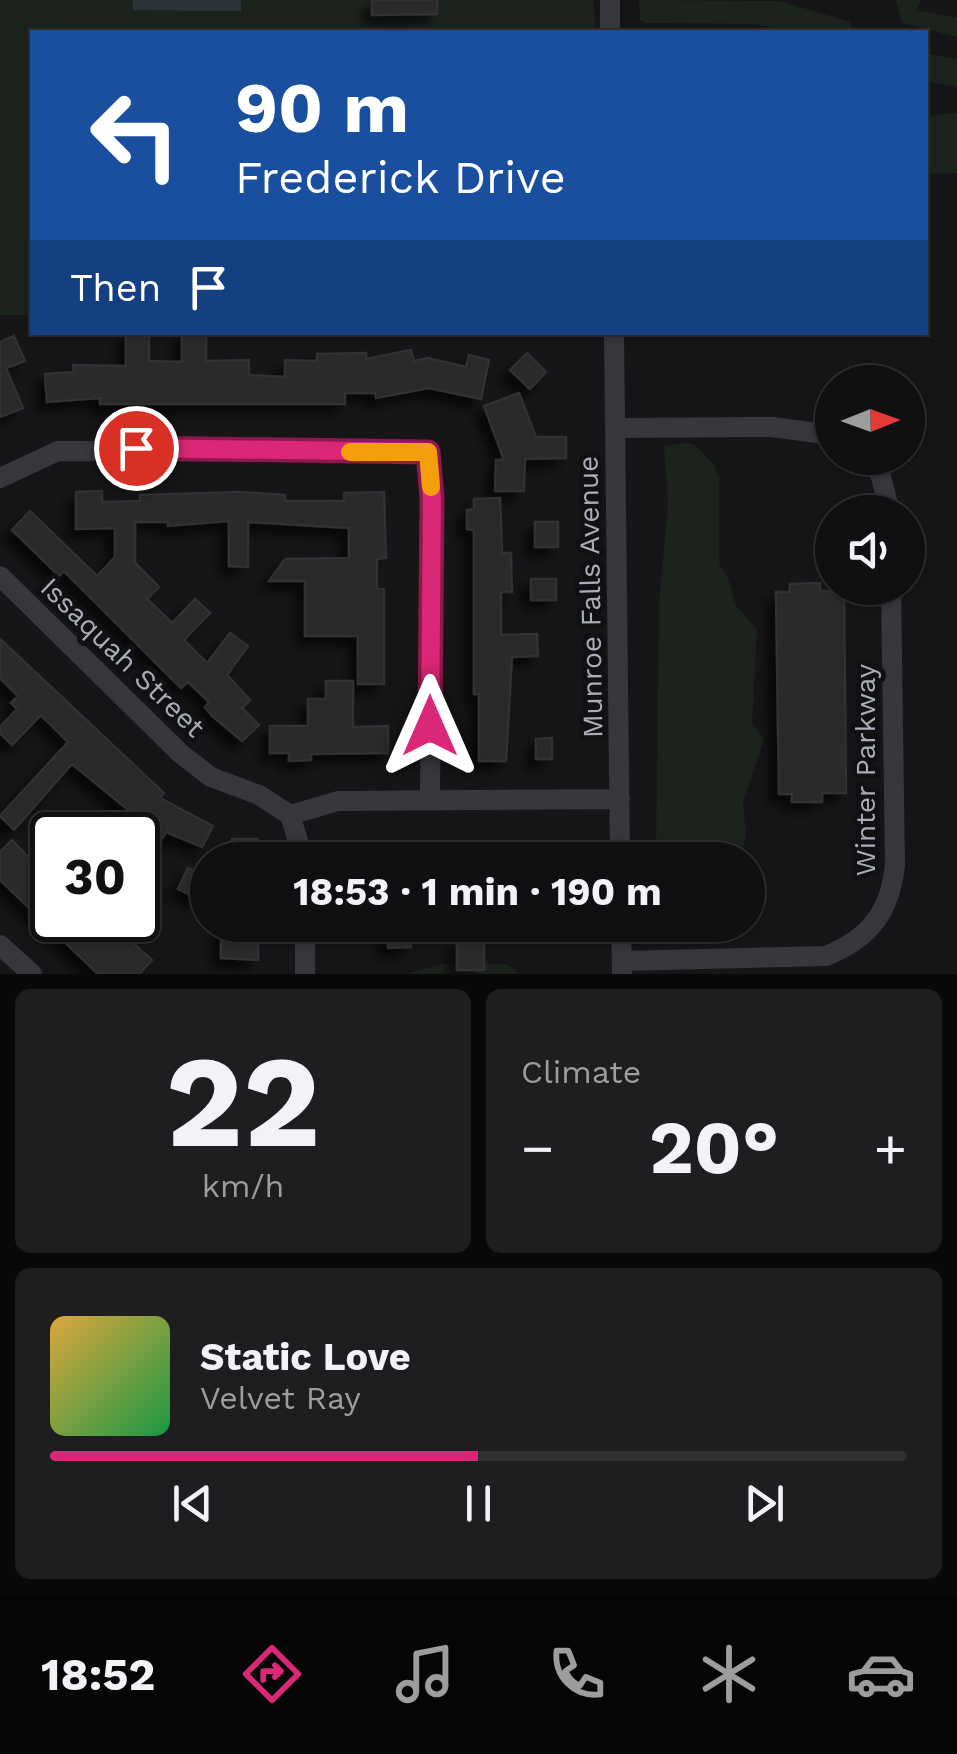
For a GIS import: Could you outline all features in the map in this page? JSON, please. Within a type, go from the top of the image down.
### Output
[{"type":"street","points":[[610,0],[610,30]]},
{"type":"street","name":"Munroe Falls Avenue","points":[[614,335],[620,842]]},
{"type":"street","points":[[616,428],[772,427],[815,433]]},
{"type":"street","points":[[0,478],[58,451],[428,452],[432,498],[430,800]]},
{"type":"street","name":"Issaquah Street","points":[[0,576],[181,754],[210,776],[259,796],[290,816]]},
{"type":"street","name":"Winter Parkway","points":[[622,967],[826,956],[853,945],[873,927],[886,909],[895,865],[891,605]]},
{"type":"street","points":[[298,842],[290,816],[338,801],[620,799]]},
{"type":"street","points":[[305,942],[306,974]]},
{"type":"street","points":[[621,942],[622,967]]},
{"type":"street","points":[[0,945],[32,974]]},
{"type":"shaded area","points":[[0,0],[594,0],[595,30],[30,30],[30,315],[0,315]]},
{"type":"shaded area","points":[[133,0],[241,0],[241,11],[133,10]]},
{"type":"shaded area","points":[[639,0],[780,1],[850,22],[852,30],[786,30],[753,24],[640,20]]},
{"type":"shaded area","points":[[896,0],[921,0],[917,10],[957,18],[957,37],[902,23]]},
{"type":"shaded area","points":[[928,54],[957,59],[957,86],[928,82]]},
{"type":"shaded area","points":[[957,113],[957,173],[928,174],[928,116]]},
{"type":"shaded area","points":[[695,445],[714,465],[719,480],[719,564],[727,575],[736,606],[757,629],[752,724],[764,739],[743,803],[745,842],[656,842],[659,605],[668,502],[664,446]]},
{"type":"shaded area","points":[[441,964],[507,964],[520,974],[408,974]]},
{"type":"building","points":[[372,0],[437,0],[437,14],[372,15]]},
{"type":"building","points":[[126,335],[149,335],[149,361],[182,362],[182,335],[206,335],[206,361],[249,360],[249,375],[285,377],[285,360],[317,361],[317,354],[366,353],[366,359],[411,350],[414,361],[428,358],[466,367],[469,355],[489,360],[481,399],[429,388],[376,398],[375,393],[345,393],[345,404],[100,404],[100,398],[47,402],[45,374],[74,372],[73,365],[126,366]]},
{"type":"building","points":[[14,336],[25,361],[6,368],[23,408],[0,417],[0,342]]},
{"type":"building","points":[[527,353],[546,372],[530,389],[510,370]]},
{"type":"building","points":[[519,393],[536,437],[566,437],[566,458],[525,459],[524,491],[495,491],[496,460],[504,460],[484,406]]},
{"type":"building","points":[[102,491],[102,502],[140,501],[140,495],[240,492],[285,495],[285,501],[344,501],[344,493],[384,492],[386,558],[377,559],[377,589],[384,589],[384,684],[358,684],[358,636],[305,636],[305,581],[269,581],[285,559],[349,558],[349,528],[248,522],[248,567],[229,566],[229,521],[168,526],[168,522],[135,522],[135,563],[159,587],[147,599],[172,623],[195,599],[210,613],[184,640],[207,663],[230,633],[248,646],[227,675],[250,700],[242,708],[259,725],[242,741],[212,716],[205,707],[209,702],[188,682],[181,688],[64,571],[59,576],[12,530],[30,511],[97,576],[115,557],[115,528],[76,529],[76,492]]},
{"type":"building","points":[[500,498],[502,553],[511,553],[512,592],[501,592],[501,635],[537,634],[538,656],[512,657],[506,761],[479,761],[479,694],[474,694],[474,530],[467,529],[467,510],[474,509],[474,499]]},
{"type":"building","points":[[535,522],[558,522],[558,547],[535,547]]},
{"type":"building","points":[[531,579],[556,579],[556,600],[531,600]]},
{"type":"building","points":[[815,583],[815,605],[844,605],[846,793],[822,793],[822,802],[792,802],[792,794],[779,794],[776,592],[790,592],[790,584]]},
{"type":"building","points":[[0,639],[164,793],[160,798],[213,826],[205,842],[190,842],[166,832],[160,842],[160,812],[131,812],[72,764],[14,830],[0,816],[68,742],[41,715],[12,745],[0,733],[0,727],[17,709],[11,703],[18,696],[0,678]]},
{"type":"building","points":[[326,681],[353,681],[353,727],[388,726],[388,753],[311,754],[311,760],[289,761],[289,753],[270,753],[270,726],[308,726],[308,699],[326,699]]},
{"type":"building","points":[[552,738],[552,759],[536,759],[536,739]]},
{"type":"building","points":[[232,839],[258,839],[258,842]]},
{"type":"building","points":[[12,840],[30,859],[30,909],[0,880],[0,852]]},
{"type":"building","points":[[188,868],[190,869],[190,894],[178,889]]},
{"type":"building","points":[[65,942],[134,942],[152,960],[139,974],[98,974]]},
{"type":"building","points":[[221,942],[258,942],[258,960],[221,958]]},
{"type":"building","points":[[388,942],[411,942],[411,947],[388,948]]},
{"type":"building","points":[[457,942],[484,942],[484,970],[457,970]]},
{"type":"slow traffic","points":[[350,452],[428,452],[431,487]]},
{"type":"route","points":[[136,448],[428,452],[432,498],[430,726]]}]
